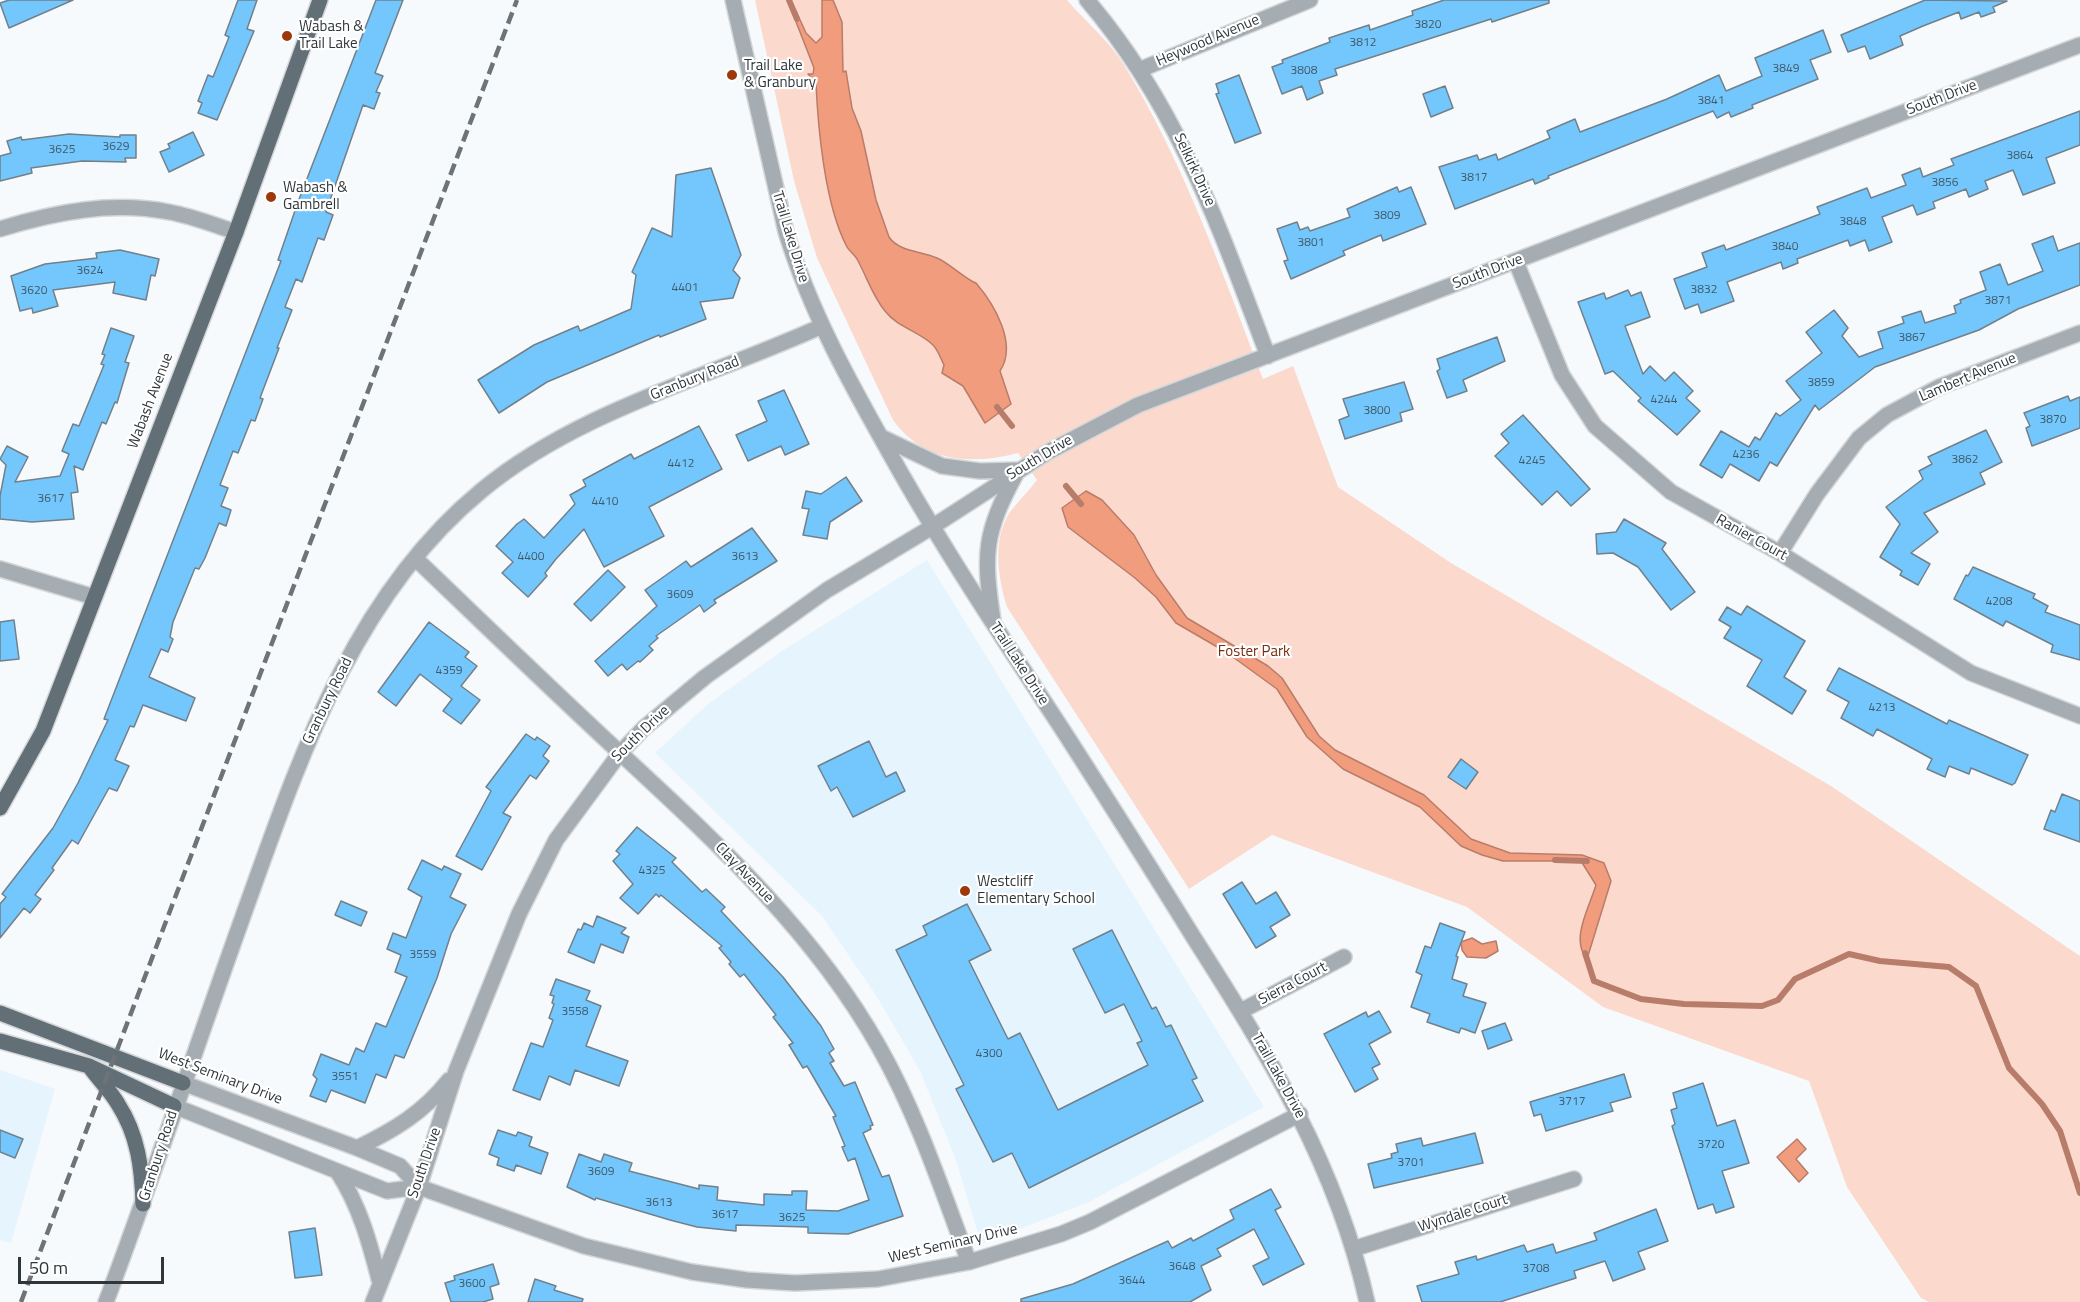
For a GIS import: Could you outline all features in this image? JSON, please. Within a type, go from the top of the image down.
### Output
[{"type":"main road","name":"Wabash Avenue","points":[[0,808],[43,731],[236,232],[320,0]]},
{"type":"main road","name":"West Seminary Drive","points":[[3,1013],[183,1083]]},
{"type":"main road","name":"West Seminary Drive","points":[[0,1041],[89,1066],[174,1106]]},
{"type":"main road","points":[[89,1066],[118,1103],[128,1124],[142,1162],[143,1204]]},
{"type":"street","name":"Trail Lake Drive","points":[[733,0],[783,222],[794,259],[822,326],[880,437],[932,527],[1241,1011],[1300,1114],[1327,1175],[1353,1249],[1367,1302]]},
{"type":"street","name":"Selkirk Drive","points":[[1087,0],[1139,70],[1195,169],[1268,356]]},
{"type":"street","name":"Heywood Avenue","points":[[1139,70],[1310,0]]},
{"type":"street","name":"South Drive","points":[[373,1302],[418,1187],[456,1071],[536,875],[556,840],[620,753],[644,728],[714,670],[827,590],[932,527],[1018,470],[1130,409],[2080,45]]},
{"type":"street","points":[[0,229],[62,212],[98,208],[169,212],[236,232]]},
{"type":"street","name":"Ranier Court","points":[[1516,262],[1562,375],[1595,426],[1671,492],[1780,553],[1971,673],[2080,716]]},
{"type":"street","name":"Granbury Road","points":[[106,1302],[143,1204],[174,1106],[308,739],[368,621],[416,559],[480,491],[516,466],[589,423],[822,326]]},
{"type":"street","name":"Lambert Avenue","points":[[1780,553],[1817,494],[1859,438],[1887,416],[1939,387],[2080,333]]},
{"type":"street","points":[[880,437],[942,466],[980,471],[1018,470],[998,507],[988,540],[987,578],[994,626]]},
{"type":"street","name":"Clay Avenue","points":[[416,559],[678,805],[783,913],[857,1011],[880,1048],[924,1143],[969,1262]]},
{"type":"street","points":[[0,569],[94,597]]},
{"type":"street","name":"Sierra Court","points":[[1241,1011],[1344,957]]},
{"type":"street","points":[[357,1148],[401,1126],[432,1102],[456,1071]]},
{"type":"street","name":"West Seminary Drive","points":[[183,1083],[400,1166],[418,1187]]},
{"type":"street","name":"West Seminary Drive","points":[[174,1106],[387,1191],[418,1187],[584,1246],[624,1257],[747,1281],[806,1282],[878,1279],[969,1262],[1033,1244],[1090,1222],[1300,1114]]},
{"type":"street","points":[[337,1171],[350,1190],[368,1236],[380,1283]]},
{"type":"street","name":"Wyndale Court","points":[[1353,1249],[1574,1179]]},
{"type":"shaded area","points":[[822,0],[833,0],[842,22],[843,72],[846,71],[852,108],[861,131],[876,200],[889,237],[899,246],[942,260],[976,283],[990,302],[1002,325],[1006,349],[1005,360],[1000,371],[1011,404],[985,423],[963,386],[942,373],[944,365],[933,345],[896,322],[880,305],[857,259],[847,247],[839,228],[824,166],[816,83],[808,74],[813,74],[814,68],[793,14],[796,11],[806,33],[816,43],[822,37]]},
{"type":"shaded area","points":[[1086,491],[1102,500],[1134,535],[1156,575],[1187,618],[1268,666],[1282,678],[1319,736],[1335,750],[1424,795],[1471,839],[1510,853],[1582,855],[1604,863],[1611,881],[1587,959],[1580,943],[1582,924],[1596,885],[1581,861],[1503,861],[1482,855],[1461,846],[1420,807],[1343,769],[1307,737],[1277,689],[1226,652],[1176,623],[1156,597],[1135,578],[1068,527],[1062,508]]},
{"type":"shaded area","name":"Westcliff Elementary School","points":[[927,560],[1264,1107],[1089,1202],[981,1244],[956,1160],[920,1071],[877,997],[822,916],[655,753],[708,704],[782,651]]},
{"type":"shaded area","points":[[1472,938],[1482,944],[1496,941],[1498,951],[1486,958],[1467,957],[1462,950],[1461,942]]},
{"type":"shaded area","points":[[0,1070],[55,1089],[11,1243],[0,1240]]},
{"type":"shaded area","points":[[1797,1139],[1806,1149],[1796,1159],[1808,1173],[1799,1182],[1777,1157]]},
{"type":"green space","name":"Foster Park","points":[[755,0],[1067,0],[1118,56],[1146,102],[1201,219],[1263,379],[1293,366],[1338,487],[1451,563],[1831,786],[2080,956],[2080,1302],[1929,1302],[1921,1298],[1847,1187],[1809,1081],[1603,1007],[1467,907],[1272,835],[1189,889],[1007,607],[999,572],[1001,535],[1010,512],[1037,480],[1018,453],[983,459],[949,457],[934,453],[919,445],[893,420],[817,258],[794,181]]},
{"type":"building","points":[[9,0],[73,0],[9,28],[0,3]]},
{"type":"building","points":[[238,0],[257,0],[247,29],[254,31],[217,120],[198,113],[202,103],[198,101],[208,75],[213,77],[229,37],[225,35]]},
{"type":"building","points":[[376,0],[403,0],[375,73],[383,76],[376,92],[380,93],[374,109],[363,105],[326,212],[333,215],[324,240],[318,238],[302,282],[296,279],[285,307],[292,310],[260,398],[263,399],[255,421],[251,420],[238,453],[233,451],[220,485],[228,488],[221,506],[231,510],[226,526],[219,523],[205,558],[199,569],[195,568],[173,622],[170,637],[173,639],[168,652],[161,649],[149,677],[195,698],[186,721],[143,705],[134,727],[130,726],[115,760],[129,766],[117,791],[109,788],[78,844],[72,840],[52,868],[54,870],[35,895],[41,899],[30,913],[24,908],[0,938],[0,904],[6,897],[2,894],[53,828],[78,783],[108,720],[104,719],[281,261],[278,260],[298,202]]},
{"type":"building","points":[[1444,0],[1549,0],[1549,3],[1492,22],[1491,19],[1335,69],[1337,75],[1319,81],[1323,93],[1307,100],[1302,86],[1282,94],[1272,67],[1283,63],[1282,60],[1330,42],[1329,38],[1369,25],[1370,30],[1413,15],[1412,11]]},
{"type":"building","points":[[1925,0],[2007,1],[1993,7],[1995,12],[1981,17],[1979,12],[1961,19],[1959,12],[1923,26],[1900,36],[1903,45],[1870,59],[1865,46],[1848,52],[1841,35]]},
{"type":"building","points":[[1823,30],[1831,52],[1810,60],[1818,79],[1752,105],[1753,108],[1731,117],[1729,112],[1717,118],[1713,111],[1548,176],[1549,178],[1535,184],[1533,179],[1455,209],[1439,167],[1477,155],[1479,160],[1496,154],[1498,160],[1550,138],[1547,131],[1575,119],[1580,132],[1667,99],[1719,75],[1726,91],[1762,76],[1755,58]]},
{"type":"building","points":[[1239,75],[1261,133],[1235,143],[1216,94],[1219,93],[1216,84]]},
{"type":"building","points":[[1445,86],[1453,108],[1431,117],[1423,94]]},
{"type":"building","points":[[2080,111],[2080,145],[2046,158],[2055,183],[2023,195],[2013,170],[1985,181],[1988,189],[1969,197],[1966,189],[1933,202],[1935,208],[1917,215],[1913,205],[1882,217],[1892,242],[1869,251],[1865,240],[1850,246],[1848,240],[1797,259],[1798,263],[1783,269],[1781,262],[1727,282],[1734,301],[1701,313],[1698,304],[1685,309],[1674,279],[1707,267],[1702,253],[1724,245],[1726,250],[1820,214],[1817,207],[1867,188],[1871,198],[1906,185],[1902,175],[1920,168],[1923,177],[1954,165],[1951,159]]},
{"type":"building","points":[[193,132],[204,155],[169,172],[160,152],[170,148],[168,144]]},
{"type":"building","points":[[69,134],[120,137],[120,135],[136,135],[136,158],[125,158],[126,162],[82,161],[31,168],[32,173],[0,181],[0,156],[11,153],[7,141],[21,137],[22,140]]},
{"type":"building","points":[[711,168],[741,255],[733,270],[740,278],[733,298],[700,302],[706,319],[660,337],[659,335],[547,382],[499,413],[478,380],[534,345],[578,326],[580,331],[631,309],[636,275],[632,272],[652,228],[672,237],[676,175]]},
{"type":"building","points":[[1397,187],[1399,192],[1411,187],[1426,224],[1383,241],[1381,235],[1343,251],[1345,255],[1291,279],[1284,261],[1288,260],[1277,229],[1297,222],[1300,230],[1308,227],[1310,231],[1350,217],[1347,209]]},
{"type":"building","points":[[2053,236],[2058,251],[2080,243],[2080,285],[2018,309],[1979,330],[1875,367],[1819,410],[1815,405],[1777,466],[1770,462],[1759,481],[1730,464],[1722,478],[1700,465],[1721,431],[1749,447],[1755,437],[1760,440],[1776,413],[1780,416],[1801,400],[1786,381],[1822,353],[1806,332],[1834,310],[1848,328],[1842,336],[1859,357],[1883,348],[1878,332],[1904,323],[1902,317],[1921,311],[1925,323],[1956,313],[1954,306],[1961,303],[1960,300],[1986,290],[1980,272],[2000,264],[2008,285],[2043,271],[2032,244]]},
{"type":"building","points":[[120,250],[159,259],[155,276],[151,275],[146,300],[113,293],[115,282],[53,290],[58,306],[33,313],[32,308],[20,311],[11,276],[45,264],[97,258],[96,253]]},
{"type":"building","points":[[1628,290],[1631,296],[1641,292],[1650,317],[1625,326],[1643,374],[1650,366],[1665,381],[1674,372],[1693,391],[1686,398],[1700,411],[1677,435],[1638,401],[1641,398],[1613,371],[1605,374],[1578,302],[1604,293],[1606,299]]},
{"type":"building","points":[[111,328],[134,336],[125,362],[129,363],[117,403],[115,402],[106,424],[102,422],[83,470],[74,466],[78,492],[71,493],[74,519],[32,522],[0,519],[0,496],[6,465],[0,459],[7,446],[28,457],[15,482],[60,476],[69,454],[62,451],[73,424],[79,426],[104,365],[101,364],[105,355],[102,354]]},
{"type":"building","points":[[1497,337],[1505,361],[1463,380],[1467,391],[1447,398],[1437,371],[1440,369],[1437,359]]},
{"type":"building","points":[[1404,382],[1413,409],[1400,413],[1402,421],[1345,439],[1339,420],[1349,416],[1343,399]]},
{"type":"building","points":[[784,390],[809,444],[785,455],[781,446],[748,461],[736,435],[767,421],[758,401]]},
{"type":"building","points":[[2068,396],[2070,401],[2080,397],[2080,428],[2032,446],[2026,428],[2030,426],[2024,413]]},
{"type":"building","points":[[1523,415],[1590,489],[1571,506],[1557,491],[1542,505],[1495,456],[1509,443],[1501,434]]},
{"type":"building","points":[[699,426],[722,469],[649,507],[664,536],[604,567],[584,529],[556,559],[545,573],[547,576],[528,597],[502,573],[513,562],[496,546],[517,524],[524,519],[544,538],[575,504],[570,495],[586,486],[583,480],[631,454],[634,459]]},
{"type":"building","points":[[1986,430],[2002,462],[1980,473],[1985,484],[1924,513],[1938,532],[1911,553],[1930,564],[1918,585],[1900,575],[1902,571],[1880,557],[1900,524],[1886,507],[1923,479],[1919,471],[1932,464],[1928,457]]},
{"type":"building","points":[[846,477],[862,501],[830,522],[827,539],[803,535],[809,509],[802,508],[806,491],[821,494]]},
{"type":"building","points":[[1624,519],[1666,543],[1662,549],[1695,592],[1671,610],[1638,567],[1613,553],[1597,554],[1596,534],[1616,532]]},
{"type":"building","points":[[752,528],[777,561],[714,600],[716,603],[704,612],[700,605],[656,636],[658,638],[649,646],[653,650],[640,662],[638,661],[627,670],[622,664],[608,676],[595,661],[657,606],[645,590],[686,561],[691,567]]},
{"type":"building","points":[[1973,567],[2035,594],[2033,598],[2048,606],[2045,612],[2080,625],[2080,660],[2051,652],[2053,645],[2006,621],[2003,626],[1954,599],[1966,575],[1968,576]]},
{"type":"building","points":[[608,570],[625,587],[591,621],[574,604]]},
{"type":"building","points":[[1747,606],[1805,641],[1784,677],[1806,691],[1792,714],[1747,686],[1762,660],[1724,638],[1731,627],[1719,620],[1727,607],[1741,615]]},
{"type":"building","points":[[14,620],[19,659],[0,661],[0,622]]},
{"type":"building","points":[[429,622],[469,652],[465,657],[477,666],[461,686],[480,700],[461,724],[443,711],[452,699],[420,674],[396,706],[378,692]]},
{"type":"building","points":[[1839,668],[1947,724],[1949,720],[2028,755],[2015,783],[2012,785],[1971,768],[1969,774],[1949,766],[1945,777],[1927,769],[1932,759],[1877,729],[1873,736],[1841,718],[1849,702],[1827,690]]},
{"type":"building","points":[[526,734],[535,740],[537,737],[550,746],[543,756],[549,761],[536,779],[530,775],[503,813],[511,817],[482,870],[456,856],[491,791],[486,787]]},
{"type":"building","points":[[869,741],[886,777],[896,772],[905,791],[853,817],[837,787],[831,791],[818,766]]},
{"type":"building","points":[[1461,759],[1478,772],[1466,789],[1448,777]]},
{"type":"building","points":[[2062,794],[2080,801],[2080,842],[2044,829],[2051,810],[2055,812]]},
{"type":"building","points":[[637,827],[676,858],[672,862],[702,892],[706,889],[725,907],[721,911],[783,977],[821,1026],[834,1049],[829,1053],[834,1061],[830,1063],[844,1086],[855,1082],[873,1125],[870,1126],[871,1129],[863,1133],[882,1177],[889,1175],[903,1216],[848,1234],[808,1233],[808,1227],[736,1225],[736,1231],[697,1227],[670,1220],[596,1198],[595,1200],[567,1187],[579,1154],[601,1162],[604,1154],[632,1163],[629,1171],[699,1189],[699,1185],[718,1187],[717,1200],[764,1205],[764,1194],[792,1195],[792,1191],[807,1191],[806,1210],[838,1211],[869,1200],[855,1158],[848,1161],[842,1147],[845,1146],[833,1117],[836,1116],[807,1066],[803,1068],[789,1045],[793,1043],[773,1017],[776,1015],[744,974],[740,977],[729,964],[731,962],[719,948],[722,946],[661,895],[659,897],[656,894],[638,914],[620,898],[633,884],[613,861],[620,854],[616,851]]},
{"type":"building","points":[[422,860],[442,870],[444,866],[461,874],[450,897],[466,905],[451,934],[437,978],[404,1058],[395,1055],[386,1078],[376,1074],[365,1103],[331,1090],[326,1102],[310,1096],[317,1079],[313,1075],[321,1054],[349,1065],[356,1048],[364,1052],[376,1023],[386,1027],[407,977],[395,972],[401,955],[387,949],[393,933],[406,938],[422,897],[408,889]]},
{"type":"building","points":[[1242,882],[1256,904],[1276,892],[1290,915],[1270,927],[1276,936],[1256,948],[1223,894]]},
{"type":"building","points":[[341,901],[367,912],[361,926],[335,915]]},
{"type":"building","points":[[967,904],[991,950],[969,961],[1008,1039],[1020,1033],[1058,1110],[1148,1065],[1137,1043],[1142,1041],[1124,1004],[1105,1013],[1073,949],[1112,930],[1152,1009],[1156,1007],[1166,1027],[1171,1025],[1197,1078],[1192,1080],[1203,1101],[1029,1188],[1012,1153],[993,1162],[956,1089],[964,1085],[896,950],[927,935],[923,926]]},
{"type":"building","points":[[597,916],[626,928],[621,933],[629,937],[623,953],[601,944],[594,963],[568,952],[578,929],[581,930],[584,923],[593,927]]},
{"type":"building","points":[[1440,923],[1465,932],[1456,956],[1458,957],[1452,979],[1467,984],[1463,996],[1486,1003],[1475,1033],[1461,1028],[1459,1033],[1427,1022],[1430,1014],[1411,1007],[1422,975],[1416,972],[1425,946],[1431,948]]},
{"type":"building","points":[[556,979],[590,991],[586,1000],[601,1006],[586,1046],[628,1061],[619,1086],[575,1070],[570,1085],[549,1076],[540,1100],[513,1090],[531,1043],[543,1047],[553,1020],[549,1018],[554,996],[550,995]]},
{"type":"building","points":[[1379,1011],[1391,1032],[1369,1044],[1380,1064],[1372,1068],[1378,1079],[1355,1092],[1324,1034],[1366,1012],[1368,1017]]},
{"type":"building","points":[[1505,1023],[1512,1040],[1488,1049],[1482,1031]]},
{"type":"building","points":[[1624,1074],[1631,1097],[1610,1103],[1613,1111],[1546,1131],[1541,1114],[1534,1116],[1530,1102]]},
{"type":"building","points":[[1703,1083],[1717,1126],[1735,1120],[1749,1163],[1722,1171],[1734,1207],[1716,1213],[1713,1204],[1698,1209],[1672,1126],[1675,1124],[1671,1110],[1677,1108],[1673,1093]]},
{"type":"building","points":[[0,1130],[23,1139],[15,1158],[0,1152]]},
{"type":"building","points":[[498,1130],[516,1136],[518,1132],[532,1137],[529,1146],[548,1153],[541,1174],[516,1165],[514,1171],[497,1165],[499,1158],[489,1154]]},
{"type":"building","points":[[1475,1133],[1483,1163],[1374,1188],[1368,1164],[1392,1158],[1391,1154],[1398,1152],[1396,1144],[1421,1138],[1423,1146]]},
{"type":"building","points":[[1271,1189],[1281,1207],[1275,1210],[1304,1264],[1263,1285],[1253,1266],[1269,1258],[1254,1229],[1217,1249],[1221,1256],[1201,1266],[1211,1290],[1190,1302],[1021,1302],[1021,1299],[1073,1284],[1168,1241],[1172,1248],[1191,1238],[1193,1241],[1234,1219],[1230,1210]]},
{"type":"building","points":[[1656,1209],[1668,1241],[1638,1252],[1645,1269],[1613,1281],[1605,1261],[1574,1271],[1576,1278],[1500,1302],[1422,1302],[1417,1286],[1459,1274],[1455,1262],[1476,1256],[1477,1260],[1524,1245],[1527,1252],[1553,1244],[1556,1253],[1597,1240],[1594,1233]]},
{"type":"building","points":[[315,1228],[322,1275],[295,1278],[289,1232]]},
{"type":"building","points":[[493,1264],[499,1284],[490,1287],[493,1299],[483,1302],[451,1302],[445,1283],[455,1280],[454,1276]]},
{"type":"building","points":[[535,1279],[556,1286],[554,1290],[583,1299],[582,1302],[528,1302]]},
{"type":"waterway","points":[[789,0],[797,19]]},
{"type":"waterway","points":[[997,407],[1012,426]]},
{"type":"waterway","points":[[1066,486],[1081,504]]},
{"type":"waterway","points":[[1555,860],[1587,861]]},
{"type":"waterway","points":[[1585,953],[1594,981],[1641,999],[1684,1004],[1762,1006],[1778,1000],[1795,979],[1849,954],[1880,961],[1949,967],[1976,986],[2009,1068],[2042,1104],[2060,1131],[2080,1193]]},
{"type":"railway","points":[[21,1302],[517,0]]},
{"type":"place","name":"Wabash & Trail Lake","points":[[287,36]]},
{"type":"place","name":"Trail Lake & Granbury","points":[[732,75]]},
{"type":"place","name":"Wabash & Gambrell","points":[[271,197]]},
{"type":"place","name":"Westcliff Elementary School","points":[[965,891]]}]
